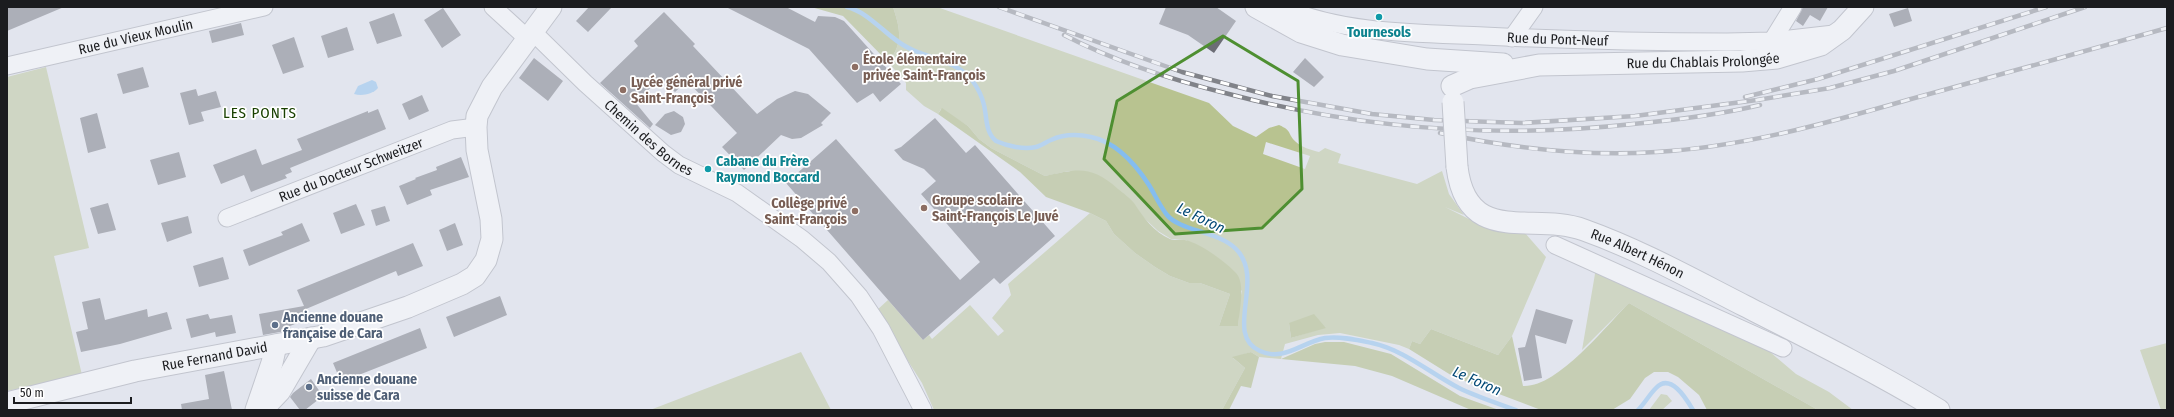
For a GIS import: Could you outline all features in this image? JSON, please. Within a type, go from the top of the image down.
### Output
[{"type":"street","name":"Rue du Vieux Moulin","points":[[7,66],[264,7]]},
{"type":"street","points":[[493,7],[530,35]]},
{"type":"street","name":"Rue Fernand David","points":[[7,402],[109,377],[311,338],[352,328],[408,307],[462,284],[482,268],[490,250],[492,229],[477,150],[476,127],[479,110],[486,96],[551,7]]},
{"type":"street","name":"Rue du Pont-Neuf","points":[[1256,7],[1283,15],[1370,30],[1512,38],[1713,42],[1772,41],[1838,33]]},
{"type":"street","name":"Rue du Pont-Neuf","points":[[1268,7],[1283,15],[1301,32],[1324,41],[1427,59]]},
{"type":"street","points":[[1512,38],[1534,7]]},
{"type":"street","points":[[1772,41],[1793,7]]},
{"type":"street","name":"Rue du Chablais Prolongée","points":[[1427,59],[1527,66],[1765,60],[1814,48],[1838,33],[1863,7]]},
{"type":"street","name":"Chemin des Bornes","points":[[530,35],[663,153],[679,165],[727,188],[760,208],[802,239],[829,262],[859,296],[881,329],[923,410]]},
{"type":"street","name":"Rue Albert Hénon","points":[[1427,59],[1438,63],[1449,74],[1452,94],[1456,167],[1459,180],[1467,198],[1481,213],[1492,219],[1510,224],[1567,225],[1616,242],[1685,275],[1852,362],[1939,410]]},
{"type":"street","name":"Rue du Chablais Prolongée","points":[[1452,94],[1470,78],[1527,66]]},
{"type":"street","name":"Rue du Docteur Schweitzer","points":[[227,218],[452,130],[476,127]]},
{"type":"street","points":[[1555,244],[1783,348]]},
{"type":"street","points":[[262,410],[280,390],[311,338]]},
{"type":"street","points":[[256,410],[272,363],[276,344]]},
{"type":"highlighted area","points":[[1223,36],[1298,81],[1302,189],[1262,228],[1175,234],[1104,159],[1117,101]]},
{"type":"green space","points":[[811,7],[893,7],[899,29],[897,48],[888,62],[843,16]]},
{"type":"green space","points":[[893,7],[937,7],[1209,103],[1233,126],[1256,137],[1269,128],[1279,125],[1286,129],[1293,139],[1303,147],[1319,152],[1325,148],[1341,154],[1338,163],[1417,184],[1442,171],[1449,194],[1464,215],[1445,207],[1469,219],[1472,217],[1525,233],[1546,257],[1512,336],[1498,355],[1431,329],[1420,344],[1412,341],[1409,349],[1399,345],[1340,333],[1318,335],[1285,344],[1281,359],[1259,357],[1251,352],[1233,358],[1245,368],[1222,410],[934,410],[922,383],[876,311],[888,300],[923,340],[929,335],[932,339],[970,305],[998,336],[1004,331],[992,318],[1011,295],[1008,284],[1090,213],[1106,221],[1114,234],[1135,253],[1170,276],[1189,283],[1200,283],[1230,294],[1219,326],[1238,326],[1239,303],[1242,291],[1186,240],[1171,239],[1158,231],[1143,217],[1132,202],[1069,171],[1045,176],[991,148],[979,139],[968,126],[941,109],[938,114],[924,106],[906,90],[906,83],[888,62],[897,48],[898,42],[899,29]],"holes":[[[1266,142],[1310,156],[1305,169],[1263,154]],[[1289,323],[1326,327],[1291,338]]]},
{"type":"green space","points":[[46,67],[89,248],[54,256],[82,375],[7,391],[7,77]]},
{"type":"green space","points":[[942,108],[968,126],[979,139],[991,148],[1045,176],[1084,171],[1092,172],[1100,176],[1131,199],[1145,219],[1164,236],[1172,240],[1191,242],[1205,249],[1219,259],[1236,273],[1241,284],[1238,326],[1219,326],[1230,294],[1200,283],[1189,283],[1170,276],[1135,253],[1114,234],[1106,221],[1090,213],[1046,197],[1020,172],[938,114]]},
{"type":"green space","points":[[1596,268],[1763,346],[1796,374],[1829,392],[1853,410],[1818,410],[1629,303],[1582,350]]},
{"type":"green space","points":[[1629,303],[1818,410],[1707,410],[1699,395],[1678,377],[1668,372],[1654,372],[1645,378],[1630,399],[1612,410],[1541,410],[1454,377],[1409,349],[1412,341],[1420,344],[1431,329],[1498,355],[1512,336],[1523,386],[1536,384],[1551,377],[1580,354]]},
{"type":"green space","points":[[1314,314],[1326,328],[1291,338],[1289,323]]},
{"type":"green space","points":[[1325,342],[1344,342],[1391,354],[1460,396],[1499,410],[1471,410],[1392,376],[1355,366],[1281,359],[1315,344]]},
{"type":"green space","points":[[2167,343],[2167,410],[2161,410],[2140,350]]},
{"type":"green space","points":[[801,352],[831,410],[650,410]]},
{"type":"green space","points":[[1251,352],[1259,357],[1251,388],[1241,386],[1229,410],[1222,410],[1245,368],[1232,357]]},
{"type":"green space","points":[[1661,394],[1667,395],[1672,401],[1662,410],[1649,410]]},
{"type":"water","points":[[372,80],[376,82],[378,88],[376,90],[366,94],[354,94],[358,86]]},
{"type":"building","points":[[7,7],[64,7],[7,31]]},
{"type":"building","points":[[589,7],[612,7],[588,32],[576,21]]},
{"type":"building","name":"École élémentaire privée Saint-François","points":[[726,7],[786,7],[815,22],[818,16],[835,17],[844,21],[901,84],[880,102],[873,93],[857,103],[809,49]]},
{"type":"building","points":[[1166,7],[1216,7],[1236,21],[1214,53],[1188,35],[1159,24]]},
{"type":"building","points":[[1803,7],[1828,7],[1820,21],[1810,15],[1803,26],[1796,21]]},
{"type":"building","points":[[443,8],[461,35],[442,48],[424,20]]},
{"type":"building","points":[[1908,8],[1912,21],[1894,27],[1889,14]]},
{"type":"building","name":"Lycée général privé Saint-François","points":[[664,12],[695,44],[693,46],[757,114],[777,99],[795,91],[808,94],[831,113],[821,123],[823,125],[801,138],[792,139],[781,135],[744,170],[722,147],[737,133],[687,81],[675,92],[661,78],[635,102],[653,124],[650,128],[600,83],[638,46],[634,41]]},
{"type":"building","points":[[394,13],[402,36],[377,44],[369,22]]},
{"type":"building","points":[[241,23],[244,35],[212,43],[209,31]]},
{"type":"building","points":[[347,27],[354,50],[328,58],[321,36]]},
{"type":"building","points":[[294,37],[304,67],[283,74],[272,45]]},
{"type":"building","points":[[534,58],[563,81],[548,101],[519,78]]},
{"type":"building","points":[[1305,58],[1324,77],[1314,87],[1293,72]]},
{"type":"building","points":[[143,67],[149,87],[123,94],[117,74]]},
{"type":"building","points":[[196,89],[198,96],[216,91],[221,107],[201,112],[204,121],[189,125],[180,93]]},
{"type":"building","points":[[422,95],[429,111],[409,120],[402,104]]},
{"type":"building","points":[[378,109],[386,129],[290,168],[292,172],[285,175],[287,178],[251,192],[244,175],[221,184],[213,165],[256,149],[262,165],[302,150],[297,139],[368,111],[368,113]]},
{"type":"building","points":[[674,111],[683,117],[685,124],[681,132],[671,135],[655,125],[665,114]]},
{"type":"building","points":[[97,113],[106,148],[88,153],[80,118]]},
{"type":"building","points":[[935,118],[966,153],[975,145],[1055,236],[1000,284],[994,278],[923,340],[786,183],[836,139],[960,280],[980,262],[921,194],[936,181],[924,169],[903,160],[894,150],[901,147]]},
{"type":"building","points":[[179,152],[186,177],[158,185],[150,160]]},
{"type":"building","points":[[461,157],[469,177],[430,190],[432,195],[407,205],[399,186],[437,170],[436,167]]},
{"type":"building","points":[[108,203],[116,230],[98,234],[90,208]]},
{"type":"building","points":[[356,204],[365,225],[341,234],[333,213]]},
{"type":"building","points":[[385,206],[390,221],[376,226],[371,210]]},
{"type":"building","points":[[188,216],[192,233],[167,242],[161,223]]},
{"type":"building","points":[[302,223],[310,241],[249,266],[243,250],[283,235],[281,232]]},
{"type":"building","points":[[455,223],[463,245],[447,251],[439,230]]},
{"type":"building","points":[[413,243],[423,266],[398,276],[396,271],[306,309],[310,318],[290,326],[291,330],[263,335],[259,314],[304,306],[297,290]]},
{"type":"building","points":[[223,257],[229,279],[199,287],[193,266]]},
{"type":"building","points":[[500,296],[507,315],[454,337],[446,317]]},
{"type":"building","points":[[100,298],[105,320],[147,309],[148,317],[167,312],[172,329],[120,344],[81,352],[76,332],[88,329],[82,302]]},
{"type":"building","points":[[1536,309],[1573,320],[1566,344],[1535,335],[1542,378],[1524,381],[1518,348],[1525,347]]},
{"type":"building","points":[[208,314],[210,319],[232,315],[236,333],[216,337],[215,332],[191,338],[186,319]]},
{"type":"building","points":[[420,328],[427,348],[341,382],[333,363]]},
{"type":"building","points":[[224,371],[232,410],[182,410],[181,404],[209,399],[205,375]]},
{"type":"building","name":"Ancienne douane suisse de Cara","points":[[311,379],[323,396],[305,410],[300,410],[290,397]]},
{"type":"waterway","name":"Le Foron","points":[[847,7],[856,10],[873,21],[904,46],[952,65],[966,74],[972,80],[981,95],[988,129],[996,141],[1016,147],[1031,148],[1061,137],[1081,135],[1100,140],[1117,149],[1132,162],[1144,177],[1167,215],[1181,225],[1219,238],[1236,249],[1244,261],[1247,275],[1244,320],[1245,333],[1250,343],[1260,351],[1269,354],[1285,353],[1325,338],[1348,339],[1372,343],[1384,346],[1406,356],[1448,382],[1466,391],[1516,410]]},
{"type":"waterway","name":"Le Foron","points":[[1638,410],[1656,388],[1667,383],[1673,385],[1683,394],[1693,410]]},
{"type":"railway","points":[[999,7],[1182,72],[1272,96],[1372,114],[1434,120],[1522,123],[1635,116],[1757,100],[1830,88],[1894,71],[2085,7]]},
{"type":"railway","points":[[1745,97],[1818,79],[2046,7]]},
{"type":"railway","points":[[1440,133],[1520,147],[1574,152],[1656,152],[1721,145],[1785,133],[1848,117],[2167,28]]},
{"type":"railway","points":[[1064,35],[1124,62],[1186,83],[1279,106],[1329,116],[1379,123],[1430,128],[1531,131],[1681,119],[1728,112],[1760,105]]},
{"type":"place","name":"Tournesols","points":[[1379,17]]},
{"type":"place","name":"École élémentaire privée Saint-François","points":[[855,67]]},
{"type":"place","name":"Lycée général privé Saint-François","points":[[623,90]]},
{"type":"place","name":"Cabane du Frère Raymond Boccard","points":[[708,169]]},
{"type":"place","name":"Groupe scolaire Saint-François Le Juvé","points":[[924,208]]},
{"type":"place","name":"Collège privé Saint-François","points":[[855,211]]},
{"type":"place","name":"Ancienne douane française de Cara","points":[[275,325]]},
{"type":"place","name":"Ancienne douane suisse de Cara","points":[[309,387]]},
{"type":"district","name":"LES PONTS","points":[[260,113]]}]
